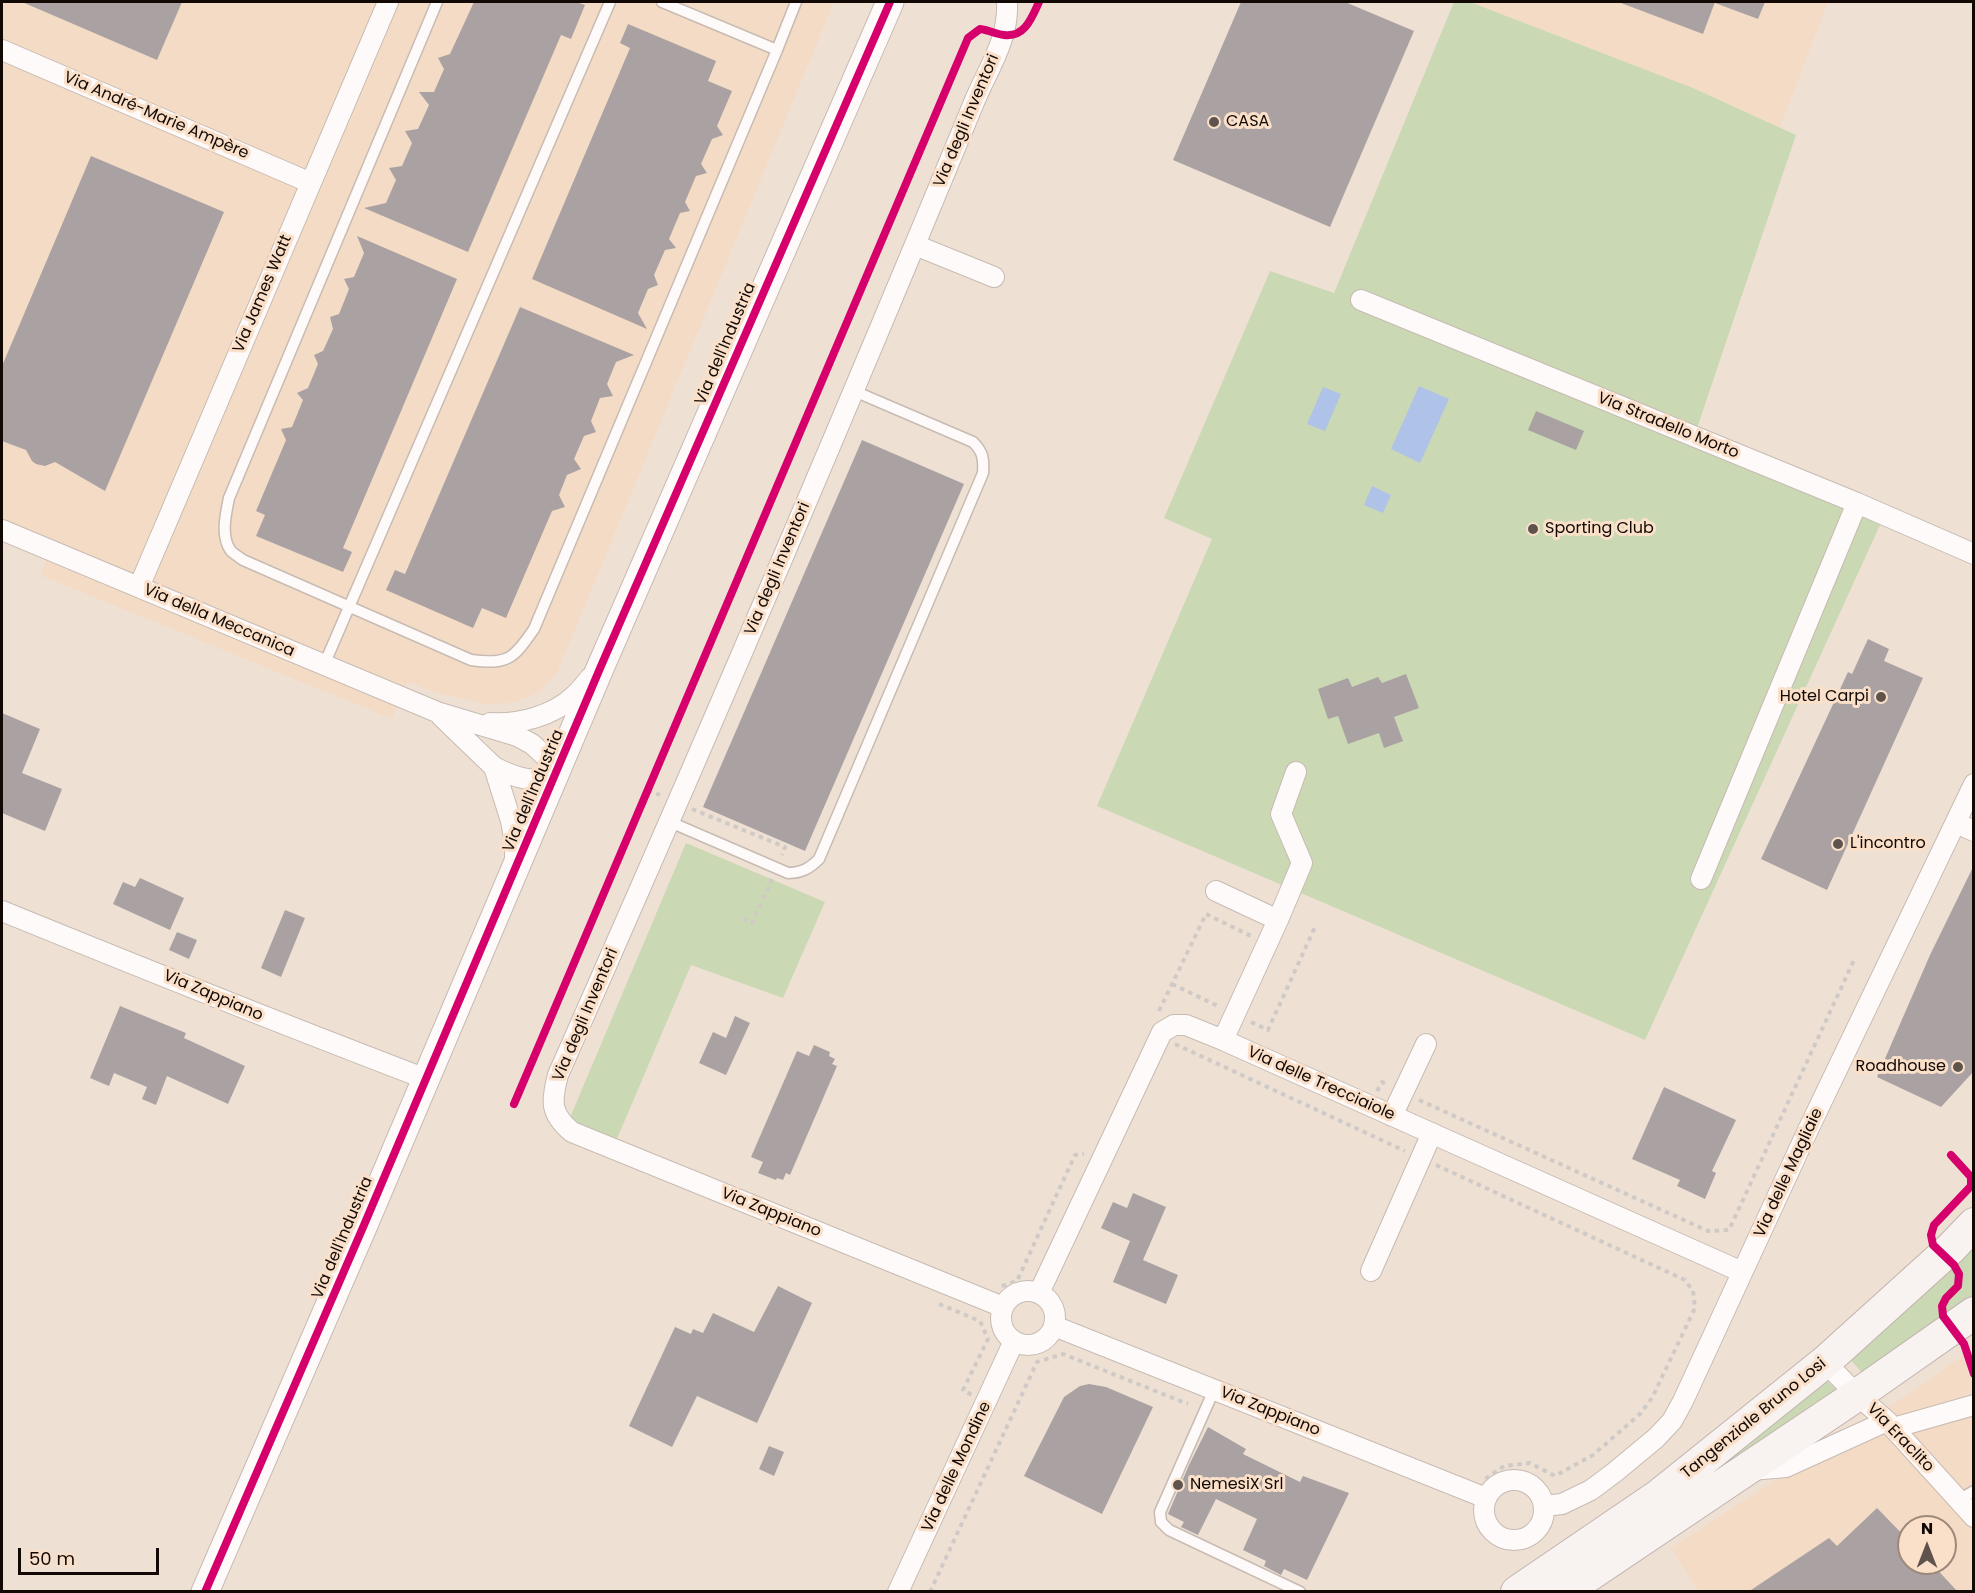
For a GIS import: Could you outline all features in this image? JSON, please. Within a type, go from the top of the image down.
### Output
[{"type":"main road","name":"Tangenziale Bruno Losi","points":[[1517,1592],[1658,1496],[1826,1362],[1950,1249],[1974,1224]]},
{"type":"main road","name":"Tangenziale Bruno Losi","points":[[1564,1592],[1974,1314]]},
{"type":"street","name":"Via James Watt","points":[[139,587],[388,2]]},
{"type":"street","name":"Via dell'Industria","points":[[205,1592],[601,666],[890,2]]},
{"type":"street","name":"Via degli Inventori","points":[[993,2],[1005,35]]},
{"type":"street","name":"Via degli Inventori","points":[[553,1103],[558,1075],[670,822],[1005,35],[1008,17],[1007,2]]},
{"type":"street","name":"Via André-Marie Ampère","points":[[2,50],[311,183]]},
{"type":"street","points":[[915,245],[994,277]]},
{"type":"street","name":"Via Stradello Morto","points":[[1361,300],[1857,503],[1974,554]]},
{"type":"street","points":[[1701,879],[1857,503]]},
{"type":"street","name":"Via della Meccanica","points":[[2,530],[437,712],[509,734],[532,744],[546,758],[555,776],[542,781],[517,778],[494,767],[437,712]]},
{"type":"street","name":"Via della Meccanica","points":[[437,712],[492,723],[513,722],[536,717],[573,698],[601,666]]},
{"type":"street","name":"Via della Meccanica","points":[[494,767],[516,843],[515,869]]},
{"type":"street","points":[[1223,1040],[1302,863],[1281,814],[1296,772]]},
{"type":"street","name":"Via delle Magliaie","points":[[1544,1506],[1562,1504],[1591,1490],[1656,1438],[1672,1421],[1742,1272],[1965,827],[1974,784]]},
{"type":"street","points":[[1215,891],[1278,920]]},
{"type":"street","name":"Via Zappiano","points":[[2,911],[260,1016],[426,1079]]},
{"type":"street","name":"Via delle Trecciaiole","points":[[1039,1293],[1162,1032],[1174,1025],[1186,1025],[1223,1040],[1742,1272]]},
{"type":"street","points":[[1392,1116],[1426,1044]]},
{"type":"street","name":"Via Zappiano","points":[[553,1103],[561,1123],[572,1132],[1003,1307]]},
{"type":"street","points":[[1371,1271],[1432,1133]]},
{"type":"street","points":[[1031,1291],[1039,1293],[1051,1304],[1055,1318],[1050,1334],[1038,1343],[1022,1344],[1014,1341],[1001,1323],[1003,1307],[1014,1295],[1031,1291]]},
{"type":"street","name":"Via Zappiano","points":[[1054,1326],[1486,1498]]},
{"type":"street","name":"Via delle Mondine","points":[[898,1592],[1014,1341]]},
{"type":"street","name":"Via Eraclito","points":[[1826,1362],[1857,1395],[1966,1495],[1974,1517]]},
{"type":"street","points":[[1745,1471],[1786,1467],[1890,1425],[1974,1405]]},
{"type":"street","points":[[1509,1480],[1518,1480],[1536,1489],[1544,1506],[1544,1515],[1536,1531],[1520,1540],[1502,1538],[1488,1525],[1484,1507],[1486,1498],[1499,1484],[1509,1480]]},
{"type":"lane","points":[[437,2],[229,498],[225,514],[225,528],[227,543],[231,551],[243,560],[471,660],[491,663],[506,660],[520,650],[534,629],[796,2]]},
{"type":"lane","points":[[324,665],[610,2]]},
{"type":"lane","points":[[662,2],[777,50]]},
{"type":"lane","points":[[670,822],[788,873],[800,873],[819,859],[983,473],[984,459],[981,450],[973,442],[854,391]]},
{"type":"lane","points":[[1214,1390],[1160,1512],[1161,1522],[1169,1530],[1300,1592]]},
{"type":"path","points":[[644,799],[652,779]]},
{"type":"path","points":[[648,790],[785,847],[752,924],[743,919]]},
{"type":"path","points":[[1358,1129],[1382,1082],[1708,1231],[1729,1230],[1855,958]]},
{"type":"path","points":[[999,1287],[1017,1281],[1075,1155],[1092,1154]]},
{"type":"path","points":[[933,1301],[980,1321],[988,1339],[963,1390],[1013,1415]]},
{"type":"path","points":[[930,1592],[1037,1362],[1063,1354],[1188,1404]]},
{"type":"shaded area","points":[[2,2],[834,2],[558,671],[541,691],[513,703],[485,704],[440,694],[407,682],[392,719],[40,575],[49,555],[2,534]]},
{"type":"shaded area","points":[[1470,2],[1828,2],[1780,127],[1693,88]]},
{"type":"shaded area","points":[[1973,1348],[1973,1591],[1698,1591],[1671,1548],[1921,1386]]},
{"type":"green space","name":"Sporting Club","points":[[1454,2],[1470,2],[1693,88],[1796,135],[1696,431],[1885,514],[1645,1040],[1097,806],[1212,539],[1164,518],[1270,271],[1334,293]]},
{"type":"green space","points":[[686,843],[825,902],[783,998],[691,965],[616,1141],[569,1120]]},
{"type":"green space","points":[[1973,1242],[1973,1302],[1865,1376],[1849,1358]]},
{"type":"green space","points":[[1825,1379],[1839,1392],[1694,1486]]},
{"type":"water","points":[[1419,386],[1449,399],[1420,463],[1391,449]]},
{"type":"water","points":[[1323,387],[1341,394],[1325,431],[1307,424]]},
{"type":"water","points":[[1372,486],[1391,495],[1383,513],[1364,505]]},
{"type":"building","points":[[22,2],[182,2],[157,60]]},
{"type":"building","points":[[474,2],[576,2],[585,5],[571,39],[561,35],[468,252],[364,208],[386,203],[396,180],[389,168],[402,166],[412,143],[405,131],[418,129],[429,105],[419,92],[434,92],[444,69],[438,58],[450,54]]},
{"type":"building","points":[[1241,2],[1345,2],[1414,31],[1330,227],[1173,160]]},
{"type":"building","points":[[1621,2],[1715,2],[1703,34]]},
{"type":"building","points":[[1715,2],[1765,2],[1758,19]]},
{"type":"building","points":[[628,24],[716,61],[708,81],[732,91],[717,126],[723,135],[712,139],[701,164],[707,173],[696,176],[685,202],[690,211],[680,213],[669,239],[676,248],[665,250],[654,275],[658,285],[648,289],[638,313],[647,329],[532,279],[630,48],[620,43]]},
{"type":"building","points":[[91,156],[224,212],[105,491],[55,462],[45,466],[36,464],[26,450],[2,441],[2,366]]},
{"type":"building","points":[[357,236],[457,279],[343,548],[352,552],[343,572],[256,536],[265,515],[256,511],[286,440],[281,429],[292,427],[303,400],[297,393],[308,388],[318,364],[314,355],[323,351],[333,329],[330,317],[339,314],[349,289],[344,279],[354,277],[364,253]]},
{"type":"building","points":[[520,307],[634,355],[616,362],[607,384],[613,396],[600,398],[591,421],[596,432],[584,436],[574,459],[581,469],[567,475],[559,495],[565,507],[552,511],[506,618],[482,608],[473,628],[386,590],[395,570],[405,574]]},
{"type":"building","points":[[1536,411],[1584,431],[1576,450],[1528,430]]},
{"type":"building","points":[[862,440],[964,484],[805,851],[703,807]]},
{"type":"building","points":[[1868,639],[1889,649],[1884,661],[1923,678],[1827,890],[1761,859],[1848,672],[1852,674]]},
{"type":"building","points":[[1406,674],[1419,708],[1394,717],[1403,741],[1384,748],[1379,733],[1348,744],[1338,716],[1328,719],[1318,689],[1348,678],[1352,687],[1378,677],[1382,683]]},
{"type":"building","points":[[2,713],[40,729],[22,773],[62,789],[45,831],[2,813]]},
{"type":"building","points":[[1974,865],[1974,1071],[1941,1107],[1877,1077],[1930,955]]},
{"type":"building","points":[[140,878],[184,898],[170,930],[113,904],[123,882],[135,887]]},
{"type":"building","points":[[285,910],[305,918],[281,977],[261,968]]},
{"type":"building","points":[[177,932],[197,940],[189,959],[169,950]]},
{"type":"building","points":[[120,1006],[186,1033],[184,1038],[245,1066],[228,1104],[167,1076],[156,1105],[142,1099],[147,1087],[114,1073],[109,1086],[90,1078]]},
{"type":"building","points":[[735,1016],[750,1023],[726,1075],[699,1063],[713,1032],[726,1038]]},
{"type":"building","points":[[814,1045],[830,1052],[829,1056],[835,1059],[832,1064],[837,1066],[790,1175],[786,1173],[783,1180],[777,1178],[776,1180],[758,1173],[763,1162],[751,1157],[797,1051],[809,1056]]},
{"type":"building","points":[[1664,1087],[1736,1120],[1712,1171],[1716,1173],[1705,1199],[1677,1186],[1680,1180],[1632,1159]]},
{"type":"building","points":[[1133,1193],[1166,1207],[1143,1260],[1178,1275],[1166,1304],[1113,1282],[1130,1241],[1101,1228],[1113,1202],[1127,1208]]},
{"type":"building","points":[[778,1286],[812,1303],[757,1423],[697,1396],[672,1447],[629,1426],[675,1327],[691,1334],[693,1329],[703,1333],[713,1313],[754,1332]]},
{"type":"building","points":[[1089,1384],[1106,1387],[1153,1407],[1102,1514],[1024,1476],[1064,1397],[1080,1386]]},
{"type":"building","points":[[1208,1427],[1246,1449],[1243,1454],[1300,1482],[1303,1476],[1349,1493],[1307,1580],[1284,1569],[1281,1575],[1264,1566],[1266,1561],[1243,1550],[1257,1519],[1216,1499],[1198,1535],[1181,1527],[1184,1522],[1168,1514]]},
{"type":"building","points":[[769,1446],[784,1452],[774,1476],[759,1469]]},
{"type":"building","points":[[1877,1508],[1897,1529],[1897,1575],[1942,1575],[1958,1592],[1748,1592],[1829,1538],[1837,1546]]},
{"type":"cycle path","points":[[205,1592],[364,1225],[601,666],[890,2]]},
{"type":"cycle path","points":[[514,1104],[968,38],[980,29],[1004,35],[1017,33],[1027,25],[1039,2]]},
{"type":"cycle path","points":[[1951,1155],[1971,1177],[1971,1186],[1934,1225],[1931,1235],[1933,1245],[1954,1265],[1959,1274],[1958,1286],[1946,1298],[1942,1306],[1943,1316],[1964,1344],[1974,1374]]},
{"type":"place","name":"CASA","points":[[1214,122]]},
{"type":"place","name":"Sporting Club","points":[[1533,529]]},
{"type":"place","name":"Hotel Carpi","points":[[1881,697]]},
{"type":"place","name":"L'incontro","points":[[1838,844]]},
{"type":"place","name":"Roadhouse","points":[[1958,1067]]},
{"type":"place","name":"NemesiX Srl","points":[[1178,1485]]}]
